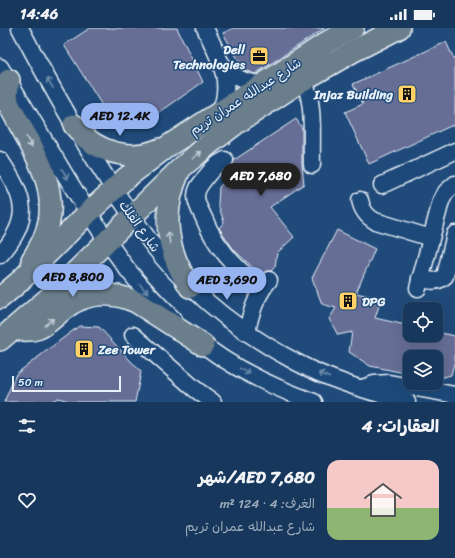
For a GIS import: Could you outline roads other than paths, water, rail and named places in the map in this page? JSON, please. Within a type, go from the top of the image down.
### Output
[{"type":"main road","name":"شارع عبدالله عمران تريم","points":[[0,298],[19,282],[113,189],[168,146],[330,41],[353,28]]},
{"type":"main road","name":"شارع عبدالله عمران تريم","points":[[6,335],[51,296],[180,169],[237,123],[301,82],[352,52],[399,28]]},
{"type":"main road","points":[[4,74],[8,103],[42,166],[48,183],[51,201],[50,220],[44,238],[19,282]]},
{"type":"main road","points":[[74,125],[85,138],[100,148],[115,153],[134,155],[151,153],[168,146]]},
{"type":"main road","points":[[180,169],[170,198],[167,222],[173,256],[180,272],[190,287]]},
{"type":"main road","points":[[6,335],[35,330],[46,326],[72,303],[82,298],[104,294],[115,295],[136,302],[203,345]]},
{"type":"street","name":"شارع الفلك","points":[[20,28],[74,125],[113,189],[160,254],[190,287],[217,311],[247,333],[298,363],[328,377],[407,402]]},
{"type":"street","points":[[30,28],[35,56]]},
{"type":"street","points":[[205,28],[221,63],[226,81],[226,90],[220,112]]},
{"type":"street","points":[[221,63],[234,77],[243,81],[263,84]]},
{"type":"street","points":[[4,74],[89,212],[122,262],[146,292],[174,320],[203,345],[241,369],[274,386],[314,402]]},
{"type":"street","points":[[301,82],[310,99],[308,165]]},
{"type":"street","points":[[382,185],[453,158]]},
{"type":"street","points":[[0,160],[12,177],[20,195],[22,215],[17,234],[0,256]]},
{"type":"street","points":[[225,160],[213,167],[205,178],[205,192],[200,212],[208,230],[232,263],[246,276],[266,284],[252,309],[247,333]]},
{"type":"street","points":[[455,184],[446,192],[441,201],[419,283],[440,281],[445,276],[455,234]]},
{"type":"street","points":[[363,198],[371,208],[380,215],[430,239]]},
{"type":"street","points":[[369,231],[430,239]]},
{"type":"street","points":[[133,335],[195,389],[213,402]]},
{"type":"street","points":[[360,388],[374,384],[389,383],[455,395]]},
{"type":"place","name":"Dell Technologies","points":[[259,56]]},
{"type":"place","name":"Injaz Building","points":[[407,94]]},
{"type":"place","name":"DPG","points":[[348,301]]},
{"type":"place","name":"Zee Tower","points":[[84,349]]}]
